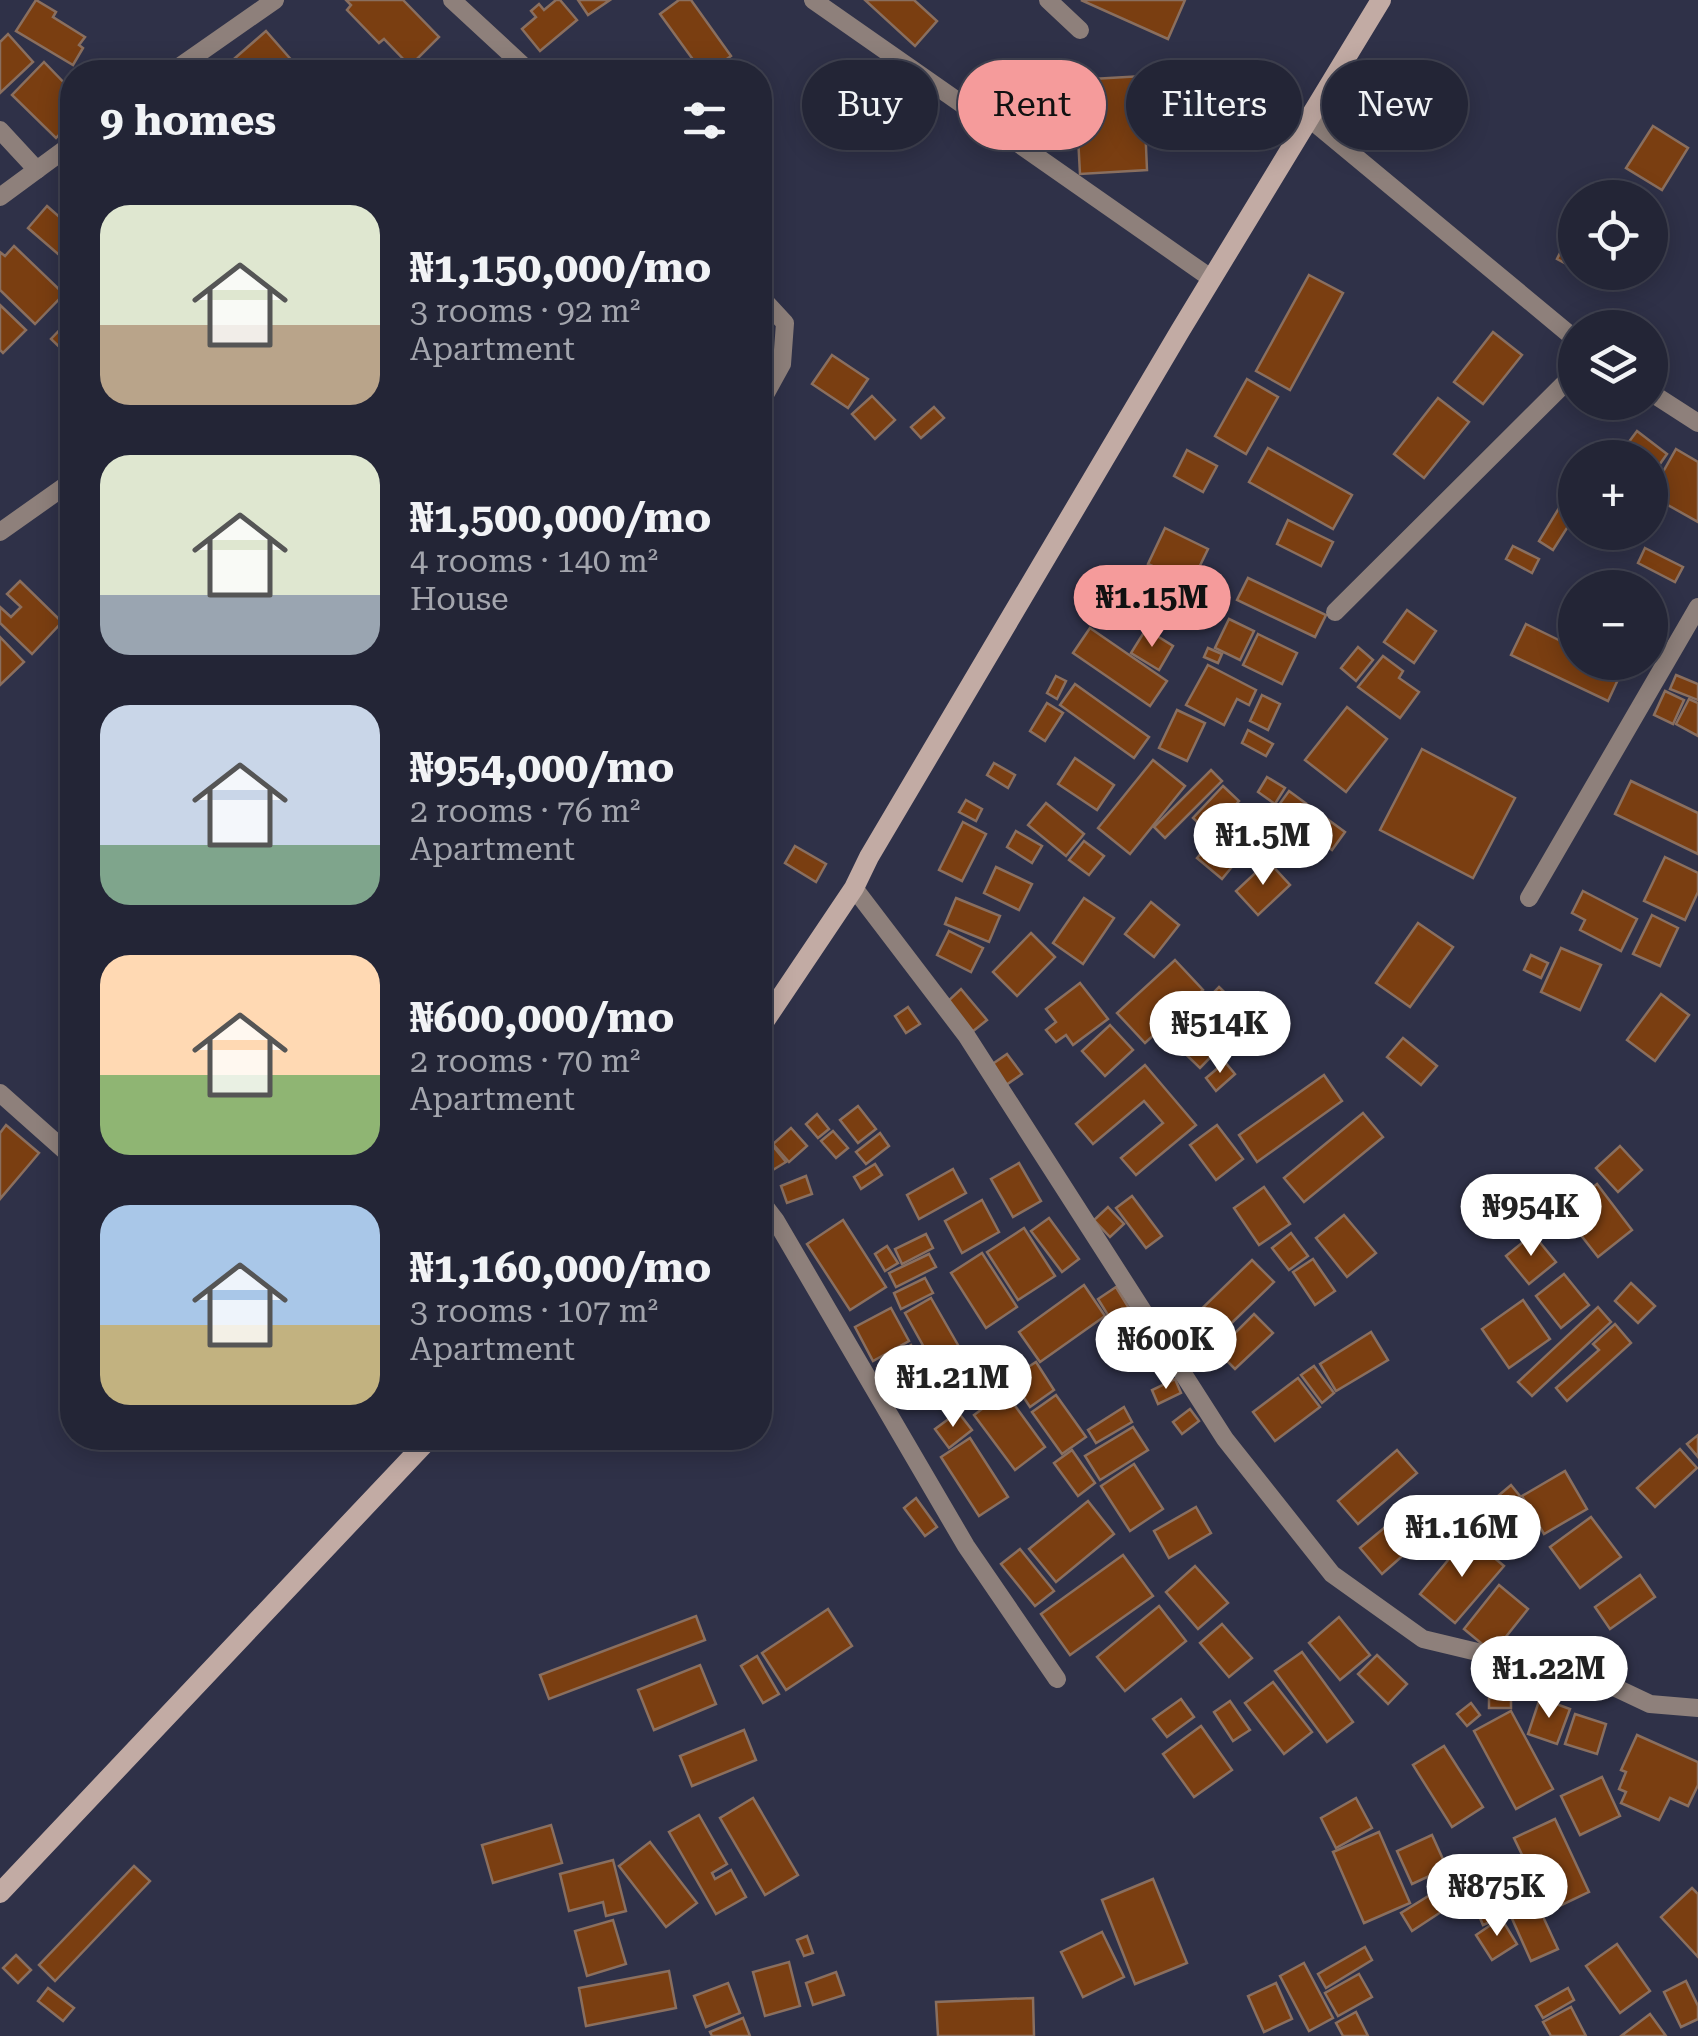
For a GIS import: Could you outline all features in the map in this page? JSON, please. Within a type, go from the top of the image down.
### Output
[{"type":"main road","points":[[772,1010],[854,888],[868,856],[1381,0]]},
{"type":"main road","points":[[0,1892],[419,1450]]},
{"type":"street","points":[[189,60],[275,0]]},
{"type":"street","points":[[814,0],[1212,279]]},
{"type":"street","points":[[1048,0],[1080,30]]},
{"type":"street","points":[[462,2],[518,60]]},
{"type":"street","points":[[1310,119],[1558,325]]},
{"type":"street","points":[[0,130],[37,170]]},
{"type":"street","points":[[0,197],[60,153]]},
{"type":"street","points":[[772,309],[785,323],[782,364],[772,382]]},
{"type":"street","points":[[1335,612],[1558,390]]},
{"type":"street","points":[[1668,404],[1698,423]]},
{"type":"street","points":[[0,532],[60,490]]},
{"type":"street","points":[[1529,898],[1698,607]]},
{"type":"street","points":[[854,888],[966,1035],[1225,1439],[1332,1574],[1423,1639],[1578,1670],[1650,1704],[1698,1708]]},
{"type":"street","points":[[0,1093],[60,1146]]},
{"type":"street","points":[[772,1216],[966,1546],[1057,1679]]},
{"type":"building","points":[[36,0],[56,12],[53,17],[85,37],[76,60],[65,60],[16,31]]},
{"type":"building","points":[[346,0],[403,0],[439,37],[416,60],[404,60],[384,39],[379,43],[347,10],[351,5]]},
{"type":"building","points":[[556,0],[577,20],[540,51],[522,29],[536,17],[531,11],[539,4],[544,10]]},
{"type":"building","points":[[578,0],[610,0],[588,15]]},
{"type":"building","points":[[679,0],[691,0],[731,56],[725,60],[693,60],[660,14]]},
{"type":"building","points":[[865,0],[914,0],[937,21],[915,46]]},
{"type":"building","points":[[1081,0],[1185,0],[1168,39]]},
{"type":"building","points":[[266,31],[291,60],[233,60]]},
{"type":"building","points":[[8,34],[33,62],[0,93],[0,42]]},
{"type":"building","points":[[44,62],[60,79],[60,134],[56,138],[12,95]]},
{"type":"building","points":[[1126,77],[1126,150],[1146,150],[1147,170],[1080,174],[1079,150],[1106,150],[1106,78]]},
{"type":"building","points":[[1653,126],[1688,148],[1668,180],[1646,180],[1626,168]]},
{"type":"building","points":[[47,206],[60,217],[60,256],[28,228]]},
{"type":"building","points":[[14,246],[60,290],[60,298],[35,324],[0,290],[0,252],[5,256]]},
{"type":"building","points":[[1309,275],[1343,293],[1290,390],[1256,371]]},
{"type":"building","points":[[0,305],[26,330],[3,353],[0,350]]},
{"type":"building","points":[[60,330],[60,348],[51,339]]},
{"type":"building","points":[[1493,332],[1522,355],[1483,404],[1454,382]]},
{"type":"building","points":[[832,355],[868,379],[848,408],[812,384]]},
{"type":"building","points":[[1247,379],[1278,397],[1246,454],[1215,436]]},
{"type":"building","points":[[872,396],[895,420],[875,439],[852,414]]},
{"type":"building","points":[[1438,398],[1469,422],[1424,478],[1394,454]]},
{"type":"building","points":[[934,407],[944,418],[921,438],[911,427]]},
{"type":"building","points":[[1637,431],[1649,440],[1630,440]]},
{"type":"building","points":[[1268,448],[1352,495],[1333,529],[1249,482]]},
{"type":"building","points":[[1676,449],[1698,462],[1698,522],[1668,505],[1668,463]]},
{"type":"building","points":[[1187,450],[1217,466],[1203,492],[1174,476]]},
{"type":"building","points":[[1558,510],[1558,542],[1553,550],[1539,541]]},
{"type":"building","points":[[1288,520],[1333,542],[1321,566],[1277,544]]},
{"type":"building","points":[[1165,528],[1208,549],[1191,584],[1148,564]]},
{"type":"building","points":[[1513,546],[1539,559],[1532,573],[1506,559]]},
{"type":"building","points":[[1644,550],[1649,550],[1683,567],[1675,582],[1668,578],[1668,570],[1652,570],[1638,563]]},
{"type":"building","points":[[1248,578],[1326,615],[1315,637],[1237,600]]},
{"type":"building","points":[[20,581],[60,620],[32,654],[0,623],[0,607],[11,617],[21,607],[7,594]]},
{"type":"building","points":[[1407,610],[1436,631],[1414,663],[1384,642]]},
{"type":"building","points":[[1229,619],[1254,631],[1240,660],[1215,648]]},
{"type":"building","points":[[1526,624],[1558,640],[1558,677],[1511,655]]},
{"type":"building","points":[[1090,628],[1167,681],[1150,706],[1073,653]]},
{"type":"building","points":[[1146,629],[1173,646],[1159,670],[1131,653]]},
{"type":"building","points":[[1258,634],[1297,653],[1282,684],[1243,665]]},
{"type":"building","points":[[0,637],[24,662],[0,685]]},
{"type":"building","points":[[1358,647],[1373,660],[1356,681],[1341,668]]},
{"type":"building","points":[[1208,648],[1222,654],[1218,663],[1204,657]]},
{"type":"building","points":[[1383,656],[1403,671],[1399,678],[1419,692],[1400,718],[1358,687]]},
{"type":"building","points":[[1208,665],[1256,690],[1249,705],[1237,699],[1224,725],[1186,705]]},
{"type":"building","points":[[1676,675],[1698,684],[1698,700],[1670,689]]},
{"type":"building","points":[[1056,676],[1066,681],[1057,699],[1047,693]]},
{"type":"building","points":[[1564,680],[1618,680],[1608,701]]},
{"type":"building","points":[[1075,684],[1149,737],[1134,758],[1060,705]]},
{"type":"building","points":[[1665,691],[1684,700],[1673,724],[1654,715]]},
{"type":"building","points":[[1262,695],[1280,704],[1268,730],[1250,721]]},
{"type":"building","points":[[1689,699],[1698,703],[1698,736],[1676,724]]},
{"type":"building","points":[[1047,703],[1063,713],[1045,741],[1030,731]]},
{"type":"building","points":[[1347,707],[1387,739],[1346,792],[1305,760]]},
{"type":"building","points":[[1177,710],[1205,723],[1187,761],[1159,748]]},
{"type":"building","points":[[1248,730],[1273,744],[1266,756],[1242,743]]},
{"type":"building","points":[[1422,749],[1515,798],[1473,878],[1380,830]]},
{"type":"building","points":[[1075,758],[1114,785],[1097,810],[1058,784]]},
{"type":"building","points":[[1153,760],[1185,786],[1130,854],[1098,828]]},
{"type":"building","points":[[994,763],[1015,775],[1008,788],[987,775]]},
{"type":"building","points":[[1211,770],[1222,781],[1165,838],[1154,827]]},
{"type":"building","points":[[1267,777],[1285,788],[1275,804],[1258,792]]},
{"type":"building","points":[[1631,781],[1698,813],[1698,854],[1615,814]]},
{"type":"building","points":[[1223,786],[1239,801],[1209,833],[1193,818]]},
{"type":"building","points":[[1289,791],[1345,832],[1332,850],[1276,809]]},
{"type":"building","points":[[966,800],[982,809],[976,821],[959,812]]},
{"type":"building","points":[[1046,803],[1084,834],[1066,856],[1028,825]]},
{"type":"building","points":[[963,822],[986,834],[962,881],[939,870]]},
{"type":"building","points":[[1226,824],[1250,845],[1222,879],[1197,858]]},
{"type":"building","points":[[1016,831],[1042,846],[1032,863],[1007,847]]},
{"type":"building","points":[[1084,841],[1104,856],[1089,875],[1069,860]]},
{"type":"building","points":[[795,846],[826,864],[816,882],[785,863]]},
{"type":"building","points":[[1665,857],[1698,873],[1698,892],[1685,920],[1644,901]]},
{"type":"building","points":[[1268,861],[1290,885],[1258,915],[1236,891]]},
{"type":"building","points":[[996,867],[1032,884],[1019,910],[984,893]]},
{"type":"building","points":[[1583,891],[1637,919],[1621,951],[1580,930],[1585,920],[1572,913]]},
{"type":"building","points":[[956,898],[1000,916],[989,942],[945,924]]},
{"type":"building","points":[[1084,898],[1114,918],[1083,964],[1053,943]]},
{"type":"building","points":[[1151,902],[1179,925],[1154,957],[1125,934]]},
{"type":"building","points":[[1652,915],[1678,928],[1660,966],[1633,954]]},
{"type":"building","points":[[1418,923],[1453,947],[1410,1007],[1376,983]]},
{"type":"building","points":[[949,931],[983,948],[971,972],[937,955]]},
{"type":"building","points":[[1031,933],[1055,957],[1017,996],[993,972]]},
{"type":"building","points":[[1561,948],[1601,965],[1580,1010],[1541,992]]},
{"type":"building","points":[[1531,955],[1548,963],[1541,978],[1524,970]]},
{"type":"building","points":[[1175,960],[1203,990],[1145,1043],[1117,1013]]},
{"type":"building","points":[[1080,983],[1108,1019],[1073,1045],[1066,1035],[1056,1042],[1046,1030],[1056,1022],[1046,1009]]},
{"type":"building","points":[[1219,987],[1250,1017],[1200,1068],[1169,1038]]},
{"type":"building","points":[[961,989],[987,1020],[972,1032],[947,1002]]},
{"type":"building","points":[[1661,994],[1689,1015],[1655,1061],[1627,1040]]},
{"type":"building","points":[[908,1007],[920,1024],[906,1033],[895,1016]]},
{"type":"building","points":[[1110,1025],[1133,1050],[1105,1076],[1082,1051]]},
{"type":"building","points":[[1403,1038],[1437,1066],[1421,1085],[1387,1057]]},
{"type":"building","points":[[1007,1054],[1022,1074],[1006,1085],[991,1065]]},
{"type":"building","points":[[1225,1062],[1235,1074],[1216,1091],[1206,1078]]},
{"type":"building","points":[[1145,1065],[1196,1125],[1136,1175],[1121,1158],[1163,1123],[1144,1101],[1093,1144],[1076,1124]]},
{"type":"building","points":[[1324,1075],[1342,1101],[1257,1162],[1239,1135]]},
{"type":"building","points":[[858,1106],[876,1129],[858,1143],[840,1120]]},
{"type":"building","points":[[1363,1113],[1383,1137],[1304,1202],[1284,1178]]},
{"type":"building","points":[[817,1114],[829,1129],[818,1138],[806,1124]]},
{"type":"building","points":[[6,1125],[39,1153],[0,1199],[0,1133]]},
{"type":"building","points":[[1217,1125],[1243,1159],[1216,1180],[1190,1145]]},
{"type":"building","points":[[791,1128],[807,1146],[789,1162],[773,1144]]},
{"type":"building","points":[[833,1131],[848,1148],[836,1158],[821,1141]]},
{"type":"building","points":[[880,1133],[889,1146],[866,1164],[856,1152]]},
{"type":"building","points":[[772,1145],[786,1162],[772,1171]]},
{"type":"building","points":[[1620,1146],[1642,1170],[1618,1192],[1596,1168]]},
{"type":"building","points":[[1019,1163],[1041,1201],[1013,1217],[991,1179]]},
{"type":"building","points":[[875,1164],[882,1175],[861,1189],[854,1177]]},
{"type":"building","points":[[953,1169],[966,1193],[919,1219],[907,1195]]},
{"type":"building","points":[[806,1176],[812,1194],[787,1203],[781,1186]]},
{"type":"building","points":[[1560,1178],[1569,1194],[1545,1208],[1536,1192]]},
{"type":"building","points":[[1597,1184],[1632,1230],[1598,1257],[1562,1211]]},
{"type":"building","points":[[1264,1187],[1290,1224],[1259,1245],[1234,1208]]},
{"type":"building","points":[[1132,1196],[1162,1236],[1146,1248],[1116,1208]]},
{"type":"building","points":[[982,1200],[999,1232],[962,1253],[945,1221]]},
{"type":"building","points":[[1108,1207],[1124,1224],[1110,1237],[1094,1220]]},
{"type":"building","points":[[1344,1215],[1376,1253],[1347,1277],[1316,1238]]},
{"type":"building","points":[[1049,1218],[1079,1259],[1062,1272],[1031,1231]]},
{"type":"building","points":[[843,1220],[886,1287],[850,1310],[807,1244]]},
{"type":"building","points":[[1024,1228],[1055,1276],[1018,1300],[987,1252]]},
{"type":"building","points":[[1291,1233],[1308,1256],[1289,1270],[1272,1248]]},
{"type":"building","points":[[926,1234],[933,1248],[902,1264],[895,1249]]},
{"type":"building","points":[[1533,1234],[1556,1262],[1529,1284],[1506,1256]]},
{"type":"building","points":[[887,1246],[898,1263],[885,1271],[875,1254]]},
{"type":"building","points":[[982,1253],[1017,1307],[986,1328],[951,1273]]},
{"type":"building","points":[[929,1254],[936,1267],[896,1287],[889,1273]]},
{"type":"building","points":[[1313,1259],[1335,1291],[1315,1305],[1293,1272]]},
{"type":"building","points":[[1252,1260],[1274,1282],[1210,1344],[1188,1322]]},
{"type":"building","points":[[1564,1274],[1589,1305],[1561,1328],[1536,1296]]},
{"type":"building","points":[[925,1278],[933,1293],[901,1309],[894,1293]]},
{"type":"building","points":[[1631,1283],[1655,1306],[1638,1323],[1615,1301]]},
{"type":"building","points":[[1084,1285],[1105,1316],[1040,1362],[1019,1332]]},
{"type":"building","points":[[1116,1287],[1149,1341],[1131,1352],[1098,1299]]},
{"type":"building","points":[[931,1298],[962,1352],[935,1367],[905,1313]]},
{"type":"building","points":[[1523,1300],[1550,1339],[1509,1368],[1482,1329]]},
{"type":"building","points":[[1598,1307],[1611,1322],[1532,1396],[1518,1382]]},
{"type":"building","points":[[891,1308],[909,1341],[873,1361],[855,1327]]},
{"type":"building","points":[[1254,1314],[1273,1333],[1235,1369],[1217,1351]]},
{"type":"building","points":[[1615,1324],[1631,1343],[1567,1401],[1556,1388],[1599,1350],[1593,1344]]},
{"type":"building","points":[[1371,1332],[1388,1360],[1336,1391],[1320,1364]]},
{"type":"building","points":[[911,1345],[924,1364],[889,1387],[877,1368]]},
{"type":"building","points":[[1036,1362],[1054,1390],[1030,1407],[1011,1378]]},
{"type":"building","points":[[1314,1366],[1334,1393],[1322,1403],[1301,1375]]},
{"type":"building","points":[[1298,1378],[1320,1407],[1275,1441],[1253,1412]]},
{"type":"building","points":[[1175,1379],[1181,1393],[1158,1404],[1152,1390]]},
{"type":"building","points":[[1005,1392],[1045,1447],[1015,1470],[974,1415]]},
{"type":"building","points":[[1056,1395],[1086,1437],[1062,1454],[1032,1412]]},
{"type":"building","points":[[1124,1407],[1132,1422],[1096,1443],[1088,1430]]},
{"type":"building","points":[[1190,1409],[1199,1421],[1182,1434],[1173,1422]]},
{"type":"building","points":[[958,1412],[972,1430],[949,1448],[935,1429]]},
{"type":"building","points":[[1133,1427],[1148,1450],[1100,1480],[1085,1456]]},
{"type":"building","points":[[1698,1435],[1698,1457],[1687,1444]]},
{"type":"building","points":[[970,1438],[1008,1497],[979,1516],[941,1457]]},
{"type":"building","points":[[1680,1449],[1697,1468],[1655,1507],[1637,1488]]},
{"type":"building","points":[[1072,1450],[1095,1483],[1078,1496],[1054,1463]]},
{"type":"building","points":[[1397,1450],[1417,1473],[1358,1524],[1338,1501]]},
{"type":"building","points":[[1134,1464],[1163,1509],[1130,1531],[1101,1486]]},
{"type":"building","points":[[1565,1471],[1587,1509],[1544,1534],[1522,1496]]},
{"type":"building","points":[[1511,1485],[1520,1496],[1507,1507],[1498,1496]]},
{"type":"building","points":[[916,1498],[937,1527],[925,1536],[904,1508]]},
{"type":"building","points":[[1088,1501],[1114,1534],[1056,1582],[1029,1549]]},
{"type":"building","points":[[1196,1507],[1211,1533],[1169,1558],[1154,1531]]},
{"type":"building","points":[[1591,1517],[1621,1557],[1580,1588],[1550,1547]]},
{"type":"building","points":[[1396,1518],[1417,1543],[1382,1574],[1360,1548]]},
{"type":"building","points":[[1468,1536],[1504,1566],[1455,1623],[1420,1594]]},
{"type":"building","points":[[1020,1549],[1054,1591],[1035,1606],[1001,1564]]},
{"type":"building","points":[[1123,1555],[1153,1596],[1070,1655],[1041,1614]]},
{"type":"building","points":[[1195,1566],[1228,1603],[1198,1629],[1166,1592]]},
{"type":"building","points":[[1640,1575],[1655,1597],[1610,1629],[1595,1607]]},
{"type":"building","points":[[1499,1585],[1528,1609],[1493,1653],[1464,1629]]},
{"type":"building","points":[[1159,1606],[1186,1641],[1125,1691],[1097,1657]]},
{"type":"building","points":[[828,1609],[852,1646],[786,1690],[762,1653]]},
{"type":"building","points":[[696,1616],[705,1640],[549,1699],[540,1675]]},
{"type":"building","points":[[1339,1617],[1370,1655],[1340,1680],[1309,1643]]},
{"type":"building","points":[[1222,1624],[1252,1658],[1229,1677],[1200,1643]]},
{"type":"building","points":[[1526,1644],[1567,1649],[1565,1661],[1525,1656]]},
{"type":"building","points":[[1302,1652],[1353,1722],[1327,1742],[1275,1671]]},
{"type":"building","points":[[1377,1655],[1407,1684],[1388,1704],[1358,1674]]},
{"type":"building","points":[[757,1656],[779,1694],[763,1703],[741,1666]]},
{"type":"building","points":[[700,1665],[716,1704],[654,1730],[638,1690]]},
{"type":"building","points":[[1273,1682],[1312,1732],[1284,1754],[1245,1703]]},
{"type":"building","points":[[1489,1693],[1511,1694],[1511,1708],[1489,1708]]},
{"type":"building","points":[[1540,1698],[1570,1709],[1557,1744],[1528,1734]]},
{"type":"building","points":[[1181,1699],[1194,1717],[1167,1737],[1153,1719]]},
{"type":"building","points":[[1230,1701],[1250,1730],[1233,1741],[1214,1712]]},
{"type":"building","points":[[1471,1703],[1480,1715],[1467,1726],[1457,1714]]},
{"type":"building","points":[[1511,1711],[1553,1789],[1516,1809],[1474,1731]]},
{"type":"building","points":[[1575,1714],[1606,1724],[1597,1754],[1565,1744]]},
{"type":"building","points":[[1201,1726],[1232,1770],[1194,1797],[1163,1754]]},
{"type":"building","points":[[744,1730],[756,1760],[692,1786],[680,1756]]},
{"type":"building","points":[[1637,1735],[1698,1762],[1698,1785],[1688,1806],[1670,1798],[1659,1820],[1621,1803],[1626,1792],[1619,1789],[1626,1772],[1621,1770]]},
{"type":"building","points":[[1444,1746],[1483,1807],[1452,1827],[1413,1765]]},
{"type":"building","points":[[1602,1777],[1620,1816],[1580,1835],[1561,1796]]},
{"type":"building","points":[[753,1798],[798,1875],[765,1895],[720,1818]]},
{"type":"building","points":[[1356,1798],[1372,1828],[1336,1848],[1321,1818]]},
{"type":"building","points":[[699,1815],[727,1864],[712,1873],[715,1879],[731,1870],[746,1897],[716,1914],[669,1832]]},
{"type":"building","points":[[1555,1819],[1589,1892],[1549,1911],[1514,1838]]},
{"type":"building","points":[[551,1825],[562,1863],[493,1883],[482,1845]]},
{"type":"building","points":[[1379,1832],[1410,1903],[1364,1923],[1333,1852]]},
{"type":"building","points":[[1432,1835],[1447,1868],[1412,1884],[1397,1851]]},
{"type":"building","points":[[650,1842],[697,1903],[666,1927],[619,1866]]},
{"type":"building","points":[[613,1860],[626,1911],[606,1916],[603,1902],[569,1911],[560,1874]]},
{"type":"building","points":[[134,1866],[150,1881],[55,1981],[39,1965]]},
{"type":"building","points":[[1482,1870],[1502,1917],[1483,1925],[1463,1878]]},
{"type":"building","points":[[1153,1879],[1187,1963],[1135,1984],[1102,1900]]},
{"type":"building","points":[[1527,1882],[1558,1949],[1531,1961],[1501,1894]]},
{"type":"building","points":[[1692,1888],[1698,1894],[1698,1957],[1661,1917]]},
{"type":"building","points":[[1430,1895],[1441,1912],[1412,1931],[1401,1913]]},
{"type":"building","points":[[1501,1918],[1517,1944],[1492,1960],[1476,1935]]},
{"type":"building","points":[[613,1920],[626,1964],[587,1976],[575,1931]]},
{"type":"building","points":[[1102,1932],[1124,1977],[1083,1997],[1061,1952]]},
{"type":"building","points":[[807,1936],[813,1953],[804,1956],[797,1940]]},
{"type":"building","points":[[1617,1944],[1650,1991],[1620,2013],[1586,1966]]},
{"type":"building","points":[[1365,1947],[1372,1960],[1326,1988],[1318,1974]]},
{"type":"building","points":[[16,1955],[31,1970],[18,1983],[3,1968]]},
{"type":"building","points":[[789,1962],[800,2006],[765,2016],[753,1972]]},
{"type":"building","points":[[1304,1963],[1333,2018],[1309,2031],[1280,1976]]},
{"type":"building","points":[[669,1971],[676,2008],[586,2026],[579,1988]]},
{"type":"building","points":[[836,1972],[844,1995],[813,2005],[806,1983]]},
{"type":"building","points":[[1359,1974],[1372,1997],[1338,2016],[1325,1993]]},
{"type":"building","points":[[1686,1981],[1698,2006],[1698,2019],[1681,2027],[1664,1992]]},
{"type":"building","points":[[728,1983],[740,2013],[706,2027],[694,1996]]},
{"type":"building","points":[[1276,1983],[1292,2019],[1264,2032],[1248,1996]]},
{"type":"building","points":[[48,1988],[74,2008],[63,2021],[38,2001]]},
{"type":"building","points":[[1568,1988],[1574,2000],[1543,2018],[1536,2006]]},
{"type":"building","points":[[1033,1998],[1034,2036],[938,2036],[936,2002]]},
{"type":"building","points":[[1571,2007],[1586,2036],[1551,2036],[1543,2022]]},
{"type":"building","points":[[1356,2012],[1368,2036],[1343,2036],[1336,2023]]},
{"type":"building","points":[[1650,2014],[1666,2036],[1621,2036]]},
{"type":"building","points":[[743,2018],[750,2036],[712,2036],[710,2032]]}]
